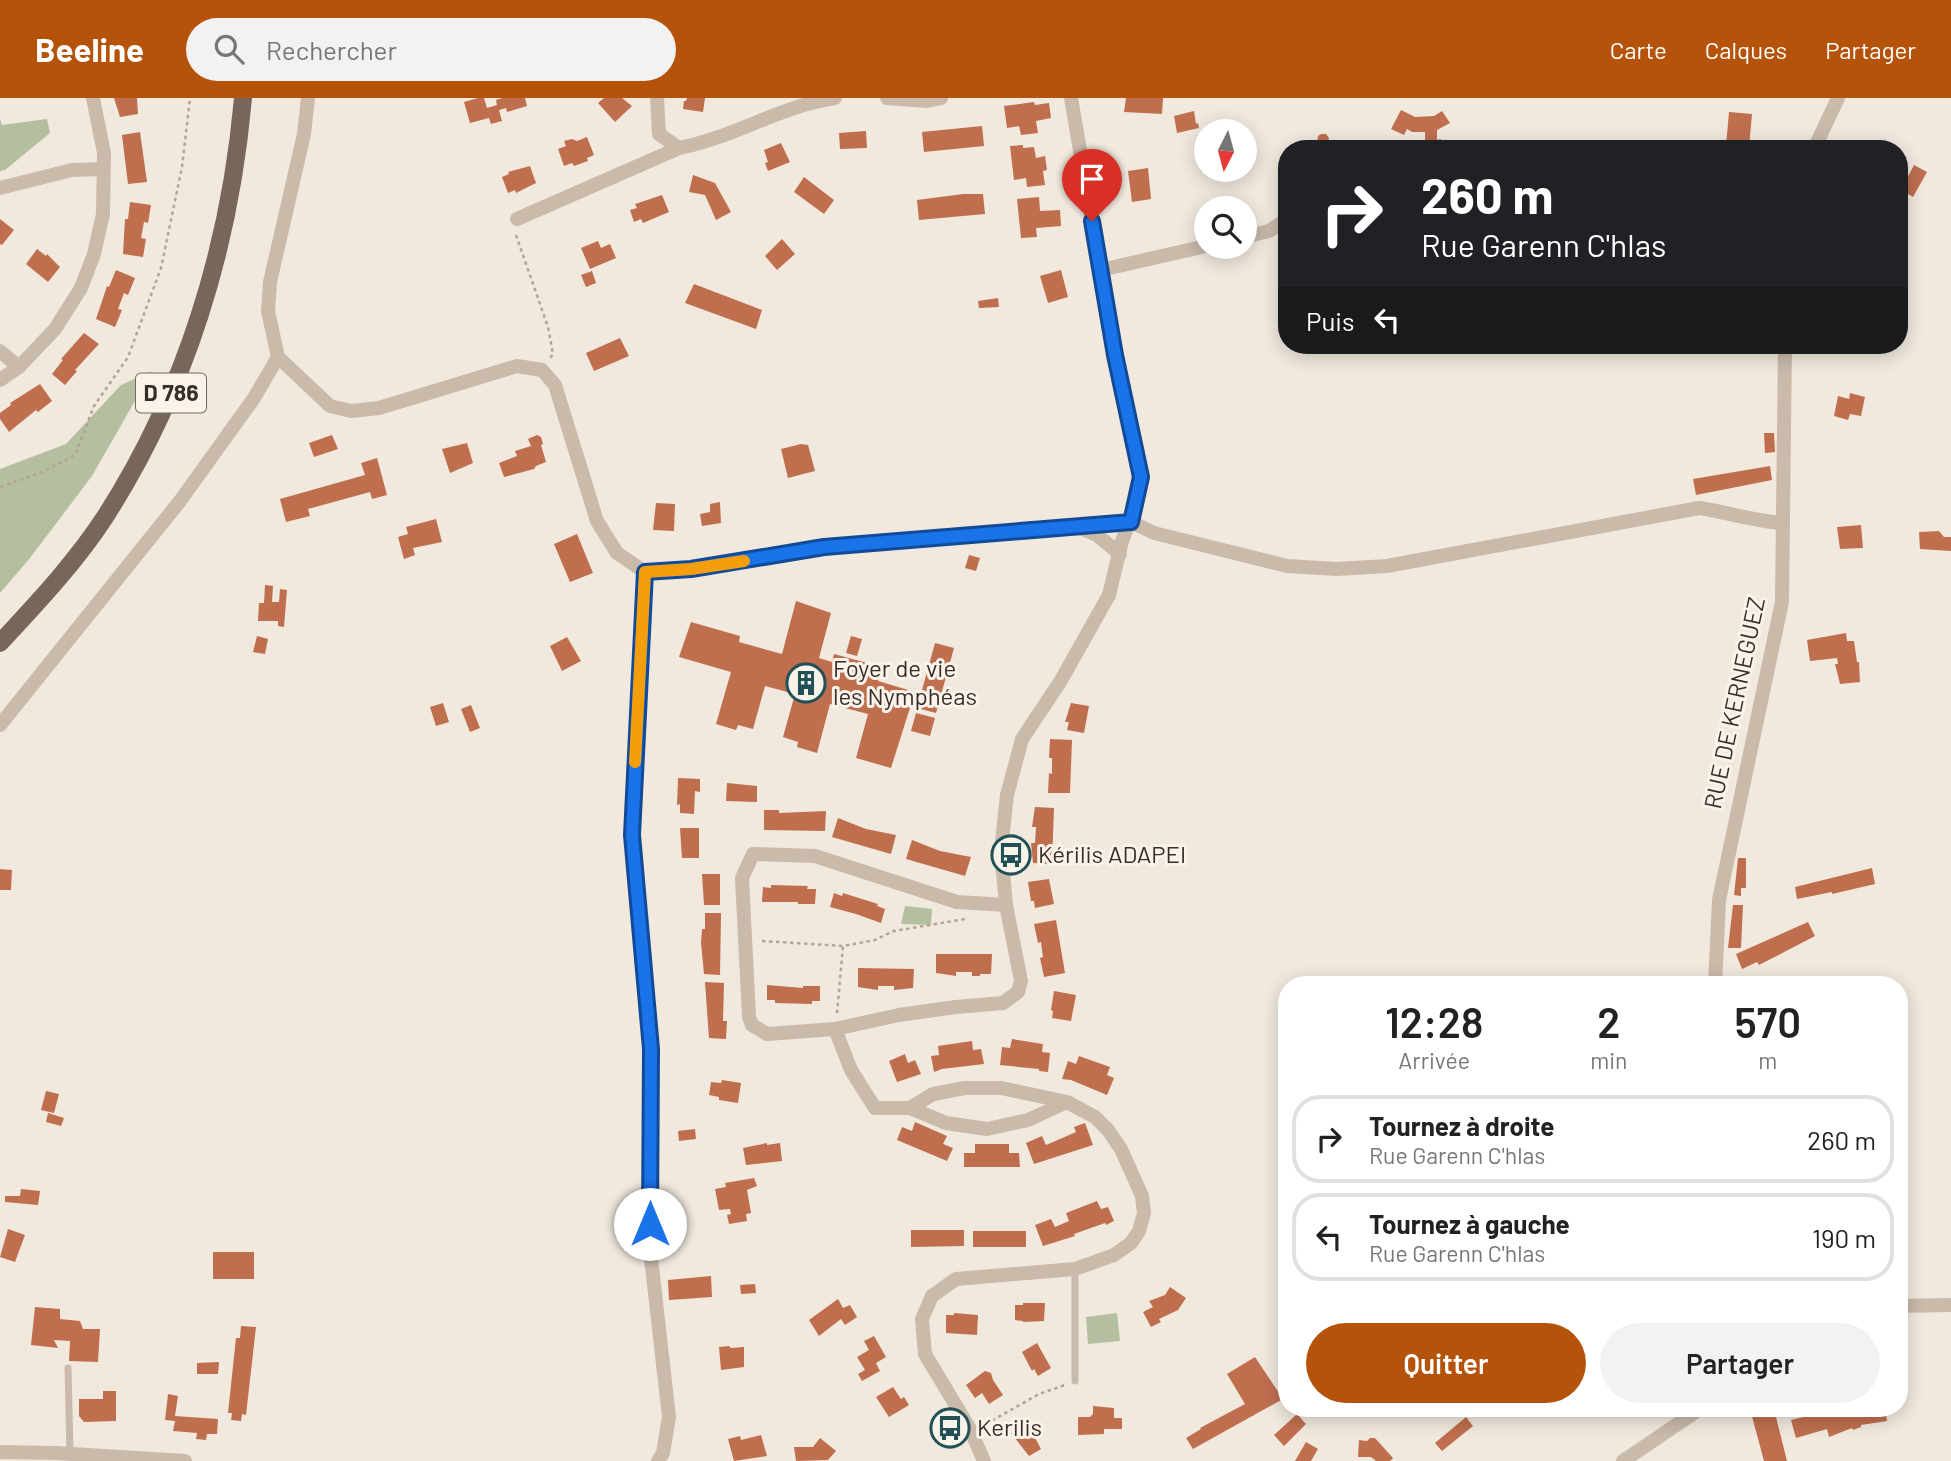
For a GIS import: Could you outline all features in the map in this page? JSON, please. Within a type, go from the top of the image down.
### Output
[{"type":"main road","name":"D 786","points":[[0,643],[50,590],[105,517],[178,377],[206,297],[224,228],[239,146],[243,98]]},
{"type":"street","points":[[0,380],[19,367],[55,329],[81,288],[94,254],[103,214],[104,153],[93,98]]},
{"type":"street","points":[[309,98],[304,134],[270,282],[268,311],[278,357],[330,406],[351,411],[379,408],[517,366],[542,370],[555,385],[597,521],[617,553],[645,572],[691,569],[824,547],[1131,522],[1154,533],[1287,566],[1337,569],[1387,566],[1699,508],[1732,513],[1759,522],[1782,523]]},
{"type":"street","points":[[657,98],[659,134],[679,148]]},
{"type":"street","points":[[517,219],[679,148],[705,143],[809,102],[835,98]]},
{"type":"street","points":[[887,98],[928,101],[941,98]]},
{"type":"street","points":[[1006,905],[957,902],[815,856],[753,854],[742,878],[749,1017],[752,1026],[766,1034],[835,1029],[899,1015],[1003,1003],[1018,992],[1021,981],[1006,905],[1001,850],[1007,795],[1023,739],[1060,682],[1109,595],[1119,554],[1131,522],[1141,477],[1071,98]]},
{"type":"street","points":[[1818,140],[1838,98]]},
{"type":"street","points":[[0,188],[72,170],[103,169]]},
{"type":"street","points":[[1257,234],[1278,225]]},
{"type":"street","points":[[1101,270],[1194,249]]},
{"type":"street","points":[[0,351],[19,367]]},
{"type":"street","name":"RUE DE KERNEGUEZ","points":[[1715,976],[1719,900],[1782,602],[1786,354]]},
{"type":"street","points":[[0,725],[180,502],[254,398],[278,357]]},
{"type":"street","points":[[1077,526],[1097,535],[1119,554]]},
{"type":"street","points":[[645,572],[632,835],[651,1049],[650,1249],[669,1417],[663,1453],[658,1461]]},
{"type":"street","points":[[835,1029],[851,1070],[875,1108],[910,1108],[946,1123],[987,1129],[1028,1120],[1067,1102]]},
{"type":"street","points":[[910,1108],[933,1094],[965,1088],[1001,1088],[1067,1102],[1096,1117],[1121,1149],[1142,1195],[1144,1213],[1139,1231],[1132,1243],[1114,1255],[1075,1269],[956,1279],[932,1296],[922,1319],[925,1354],[971,1433],[984,1461]]},
{"type":"street","points":[[1908,1306],[1951,1305]]},
{"type":"street","points":[[1623,1461],[1688,1417]]},
{"type":"street","points":[[6,1455],[70,1454],[185,1461]]},
{"type":"lane","points":[[1074,1381],[1075,1269]]},
{"type":"lane","points":[[68,1368],[70,1454]]},
{"type":"path","points":[[0,487],[42,472],[75,455],[94,406],[128,357],[161,268],[182,167],[190,98]]},
{"type":"path","points":[[517,219],[513,227],[548,327],[553,354],[542,370]]},
{"type":"path","points":[[744,940],[843,946],[875,940],[894,931],[975,917],[977,904]]},
{"type":"path","points":[[835,1029],[843,946]]},
{"type":"path","points":[[971,1433],[1039,1394],[1074,1381]]},
{"type":"green space","points":[[0,119],[2,125],[47,119],[50,133],[5,170],[0,171]]},
{"type":"green space","points":[[152,371],[92,476],[0,593],[0,469],[66,444],[121,385]]},
{"type":"green space","points":[[905,906],[932,909],[931,925],[901,924]]},
{"type":"green space","points":[[1117,1313],[1120,1341],[1088,1344],[1086,1317]]},
{"type":"building","points":[[114,98],[137,98],[138,114],[120,117]]},
{"type":"building","points":[[484,98],[487,108],[497,105],[496,100],[502,98],[525,98],[527,106],[507,112],[506,108],[499,110],[502,121],[491,124],[489,118],[470,123],[464,102]]},
{"type":"building","points":[[604,98],[622,98],[632,106],[615,122],[598,103]]},
{"type":"building","points":[[687,98],[705,98],[703,112],[683,109]]},
{"type":"building","points":[[1126,98],[1163,98],[1162,114],[1124,112]]},
{"type":"building","points":[[1034,102],[1035,105],[1049,103],[1051,118],[1036,121],[1038,133],[1021,135],[1019,126],[1007,128],[1004,106]]},
{"type":"building","points":[[1401,110],[1415,117],[1434,116],[1442,111],[1450,123],[1437,130],[1437,140],[1425,140],[1425,132],[1412,132],[1407,129],[1404,135],[1391,129]]},
{"type":"building","points":[[1194,111],[1194,129],[1177,133],[1174,116]]},
{"type":"building","points":[[1729,112],[1752,114],[1750,140],[1727,140]]},
{"type":"building","points":[[982,126],[984,146],[924,152],[922,132]]},
{"type":"building","points":[[866,131],[867,148],[840,149],[839,133]]},
{"type":"building","points":[[140,132],[147,182],[128,184],[122,135]]},
{"type":"building","points":[[1326,134],[1329,140],[1317,140],[1318,136]]},
{"type":"building","points":[[587,137],[594,155],[587,158],[588,161],[564,166],[558,149],[566,146],[564,141],[577,141]]},
{"type":"building","points":[[781,143],[790,162],[768,171],[764,150]]},
{"type":"building","points":[[1023,145],[1023,148],[1034,147],[1036,158],[1045,156],[1045,185],[1027,187],[1026,178],[1014,180],[1010,146]]},
{"type":"building","points":[[1914,165],[1927,172],[1913,197],[1908,194],[1908,177]]},
{"type":"building","points":[[530,166],[536,183],[516,193],[515,190],[508,193],[502,177],[509,174],[508,172]]},
{"type":"building","points":[[1148,168],[1151,199],[1132,202],[1128,171]]},
{"type":"building","points":[[693,175],[715,183],[731,212],[716,220],[705,195],[689,192]]},
{"type":"building","points":[[804,177],[834,200],[824,214],[794,192]]},
{"type":"building","points":[[983,194],[985,214],[919,220],[917,200]]},
{"type":"building","points":[[662,195],[669,212],[643,223],[641,219],[634,222],[630,210],[637,208],[635,204]]},
{"type":"building","points":[[1039,197],[1040,211],[1060,210],[1061,226],[1036,228],[1037,237],[1021,238],[1017,199]]},
{"type":"building","points":[[130,202],[151,205],[148,223],[144,222],[141,238],[146,239],[143,257],[123,254],[125,219],[128,219]]},
{"type":"building","points":[[0,219],[14,230],[2,245],[0,244]]},
{"type":"building","points":[[782,239],[795,254],[777,270],[765,256]]},
{"type":"building","points":[[598,241],[601,248],[610,244],[616,258],[590,269],[581,248]]},
{"type":"building","points":[[37,249],[46,256],[47,254],[60,267],[48,282],[26,264]]},
{"type":"building","points":[[116,270],[135,278],[128,295],[124,293],[118,309],[122,310],[115,327],[96,319],[107,286],[109,287]]},
{"type":"building","points":[[1061,270],[1068,297],[1048,303],[1040,276]]},
{"type":"building","points":[[592,271],[596,283],[586,287],[581,275]]},
{"type":"building","points":[[694,284],[762,310],[756,329],[685,303]]},
{"type":"building","points":[[998,298],[999,307],[979,308],[978,301]]},
{"type":"building","points":[[84,333],[99,344],[65,385],[52,374],[63,360],[61,359]]},
{"type":"building","points":[[620,338],[629,356],[594,371],[586,353]]},
{"type":"building","points":[[40,384],[52,401],[9,432],[0,419],[0,413],[11,405],[10,403]]},
{"type":"building","points":[[1850,393],[1865,397],[1861,416],[1850,414],[1848,420],[1834,416],[1838,396],[1849,399]]},
{"type":"building","points":[[1764,433],[1774,433],[1775,452],[1765,453]]},
{"type":"building","points":[[332,435],[338,449],[314,457],[309,443]]},
{"type":"building","points":[[537,435],[541,437],[546,462],[534,469],[504,477],[499,463],[517,456],[515,451],[531,446],[528,439]]},
{"type":"building","points":[[467,443],[473,463],[450,473],[442,449]]},
{"type":"building","points":[[808,445],[815,471],[788,478],[781,449]]},
{"type":"building","points":[[377,458],[387,495],[372,499],[370,492],[308,509],[310,516],[286,522],[280,499],[365,475],[361,463]]},
{"type":"building","points":[[1770,466],[1772,480],[1696,495],[1693,479]]},
{"type":"building","points":[[720,502],[721,523],[702,526],[700,514],[710,512],[710,504]]},
{"type":"building","points":[[656,503],[675,504],[674,531],[653,530]]},
{"type":"building","points":[[436,519],[442,542],[413,548],[415,555],[404,559],[398,537],[408,534],[406,527]]},
{"type":"building","points":[[1861,525],[1863,548],[1840,549],[1837,527]]},
{"type":"building","points":[[1939,531],[1944,537],[1951,537],[1951,551],[1920,549],[1919,532]]},
{"type":"building","points":[[577,534],[593,573],[570,582],[554,544]]},
{"type":"building","points":[[969,555],[980,558],[976,571],[965,568]]},
{"type":"building","points":[[265,585],[273,586],[272,602],[279,602],[280,589],[287,590],[284,627],[278,626],[278,621],[258,621],[259,603],[264,603]]},
{"type":"building","name":"Foyer de vie les Nymphéas","points":[[796,601],[831,613],[819,658],[832,662],[834,654],[882,667],[878,681],[915,692],[891,768],[856,758],[868,714],[830,704],[817,753],[797,747],[798,742],[783,737],[795,694],[765,686],[753,729],[738,725],[736,730],[716,724],[731,672],[679,657],[691,622],[740,636],[739,642],[782,654]]},
{"type":"building","points":[[1846,633],[1847,641],[1854,641],[1860,682],[1840,684],[1835,664],[1838,664],[1837,658],[1810,661],[1807,640]]},
{"type":"building","points":[[257,636],[268,639],[265,654],[253,652]]},
{"type":"building","points":[[851,636],[862,639],[857,656],[846,653]]},
{"type":"building","points":[[567,637],[581,661],[562,671],[550,646]]},
{"type":"building","points":[[935,643],[954,648],[936,713],[917,708]]},
{"type":"building","points":[[443,703],[449,722],[436,726],[430,707]]},
{"type":"building","points":[[1071,703],[1089,706],[1084,733],[1067,730],[1069,722],[1065,722]]},
{"type":"building","points":[[471,705],[480,728],[470,732],[461,709]]},
{"type":"building","points":[[916,713],[935,718],[930,736],[911,731]]},
{"type":"building","points":[[1050,739],[1072,740],[1070,793],[1048,793],[1049,773],[1052,774]]},
{"type":"building","points":[[678,778],[700,779],[700,792],[695,791],[694,814],[680,813],[680,804],[677,805]]},
{"type":"building","points":[[727,783],[757,786],[757,802],[726,801]]},
{"type":"building","points":[[1035,807],[1054,808],[1052,864],[1033,863],[1031,843],[1035,843],[1036,827],[1032,827]]},
{"type":"building","points":[[764,810],[779,810],[779,813],[826,811],[825,831],[764,830]]},
{"type":"building","points":[[838,818],[866,829],[896,835],[891,854],[832,837]]},
{"type":"building","points":[[680,828],[699,828],[699,858],[682,858]]},
{"type":"building","points":[[912,840],[940,851],[971,857],[965,876],[906,859]]},
{"type":"building","points":[[1738,858],[1746,858],[1746,888],[1741,888],[1741,896],[1734,895]]},
{"type":"building","points":[[1872,868],[1875,884],[1797,899],[1795,887]]},
{"type":"building","points":[[0,869],[12,870],[11,890],[0,890]]},
{"type":"building","points":[[702,874],[720,874],[720,905],[704,905]]},
{"type":"building","points":[[1049,879],[1054,904],[1035,908],[1028,882]]},
{"type":"building","points":[[771,885],[808,886],[807,889],[816,889],[815,904],[762,902],[763,887],[771,888]]},
{"type":"building","points":[[834,893],[842,896],[843,893],[878,904],[877,906],[885,909],[881,923],[830,907]]},
{"type":"building","points":[[1733,905],[1743,905],[1741,948],[1728,948]]},
{"type":"building","points":[[705,913],[721,913],[720,975],[704,974],[701,943],[702,929],[705,929]]},
{"type":"building","points":[[1056,920],[1065,973],[1044,977],[1040,958],[1043,957],[1041,942],[1038,943],[1034,924]]},
{"type":"building","points":[[1808,922],[1815,936],[1759,965],[1757,962],[1742,969],[1736,954]]},
{"type":"building","points":[[936,954],[992,954],[991,974],[972,976],[972,972],[956,972],[956,976],[936,973]]},
{"type":"building","points":[[858,968],[914,969],[913,988],[894,990],[894,986],[878,986],[878,990],[858,987]]},
{"type":"building","points":[[705,982],[724,983],[723,1021],[727,1021],[726,1039],[709,1038]]},
{"type":"building","points":[[767,985],[803,988],[820,986],[820,1001],[812,1001],[812,1004],[775,1003],[775,1000],[767,1000]]},
{"type":"building","points":[[1054,991],[1076,995],[1071,1021],[1052,1018]]},
{"type":"building","points":[[1012,1039],[1043,1044],[1042,1052],[1050,1053],[1048,1072],[1000,1065],[1002,1047],[1010,1048]]},
{"type":"building","points":[[972,1041],[973,1050],[981,1049],[984,1064],[934,1072],[931,1056],[939,1055],[938,1046]]},
{"type":"building","points":[[905,1054],[908,1063],[915,1060],[921,1074],[897,1082],[889,1061]]},
{"type":"building","points":[[1079,1056],[1110,1067],[1107,1075],[1114,1078],[1107,1095],[1062,1079],[1068,1061],[1076,1064]]},
{"type":"building","points":[[722,1080],[741,1083],[738,1103],[719,1100],[719,1097],[709,1095],[711,1082],[721,1083]]},
{"type":"building","points":[[46,1091],[59,1094],[54,1113],[41,1110]]},
{"type":"building","points":[[48,1113],[64,1118],[61,1126],[46,1122]]},
{"type":"building","points":[[915,1122],[947,1136],[943,1144],[953,1148],[947,1161],[897,1140],[902,1127],[912,1131]]},
{"type":"building","points":[[1085,1123],[1093,1145],[1034,1164],[1026,1143],[1042,1136],[1046,1145],[1076,1132],[1074,1127]]},
{"type":"building","points":[[695,1129],[696,1139],[679,1141],[678,1131]]},
{"type":"building","points":[[780,1143],[782,1161],[746,1165],[743,1148]]},
{"type":"building","points":[[975,1144],[1009,1144],[1009,1153],[1019,1153],[1020,1167],[964,1167],[964,1153],[975,1153]]},
{"type":"building","points":[[754,1178],[757,1186],[747,1190],[751,1213],[746,1214],[747,1221],[729,1224],[727,1215],[731,1214],[730,1209],[719,1210],[715,1189],[726,1187],[725,1183]]},
{"type":"building","points":[[21,1189],[40,1191],[38,1205],[5,1202],[5,1196],[20,1196]]},
{"type":"building","points":[[1097,1201],[1101,1209],[1108,1207],[1114,1221],[1043,1246],[1035,1225],[1051,1219],[1055,1227],[1069,1221],[1066,1213]]},
{"type":"building","points":[[8,1229],[25,1235],[15,1262],[0,1257]]},
{"type":"building","points":[[911,1230],[964,1230],[964,1246],[911,1247]]},
{"type":"building","points":[[973,1231],[1026,1231],[1026,1247],[973,1247]]},
{"type":"building","points":[[213,1252],[254,1252],[254,1279],[213,1279]]},
{"type":"building","points":[[711,1276],[712,1297],[669,1300],[668,1280]]},
{"type":"building","points":[[755,1284],[756,1293],[741,1294],[740,1285]]},
{"type":"building","points":[[1170,1287],[1186,1298],[1178,1310],[1159,1319],[1161,1322],[1151,1327],[1143,1312],[1153,1307],[1149,1301],[1165,1295]]},
{"type":"building","points":[[838,1299],[843,1308],[850,1305],[857,1317],[845,1325],[841,1319],[819,1336],[809,1320]]},
{"type":"building","points":[[1045,1303],[1044,1321],[1015,1320],[1015,1305]]},
{"type":"building","points":[[35,1307],[60,1309],[60,1319],[80,1321],[83,1329],[100,1329],[98,1362],[69,1361],[70,1341],[54,1340],[58,1348],[31,1345]]},
{"type":"building","points":[[946,1315],[978,1315],[977,1335],[946,1333]]},
{"type":"building","points":[[241,1326],[256,1327],[246,1415],[242,1414],[241,1421],[231,1420],[232,1413],[228,1413],[236,1338],[240,1338]]},
{"type":"building","points":[[874,1336],[886,1357],[876,1363],[880,1371],[862,1381],[858,1374],[865,1370],[857,1357],[869,1350],[864,1341]]},
{"type":"building","points":[[1037,1343],[1051,1368],[1038,1376],[1034,1369],[1032,1371],[1022,1352]]},
{"type":"building","points":[[719,1347],[744,1347],[744,1367],[721,1370]]},
{"type":"building","points":[[1255,1357],[1278,1392],[1278,1402],[1193,1449],[1186,1438],[1245,1404],[1227,1374]]},
{"type":"building","points":[[219,1362],[218,1374],[197,1374],[197,1363]]},
{"type":"building","points":[[985,1371],[991,1373],[1003,1395],[989,1404],[982,1393],[975,1398],[966,1385]]},
{"type":"building","points":[[893,1387],[909,1405],[889,1417],[876,1397]]},
{"type":"building","points":[[103,1391],[116,1391],[116,1421],[84,1422],[79,1416],[79,1399],[103,1399]]},
{"type":"building","points":[[168,1394],[178,1396],[175,1416],[218,1419],[217,1434],[207,1434],[206,1440],[196,1439],[197,1433],[173,1431],[175,1421],[165,1420]]},
{"type":"building","points":[[1093,1406],[1114,1408],[1114,1418],[1122,1418],[1122,1429],[1104,1429],[1104,1434],[1078,1435],[1078,1417],[1090,1417],[1093,1414]]},
{"type":"building","points":[[1294,1417],[1300,1417],[1306,1424],[1284,1446],[1274,1435]]},
{"type":"building","points":[[1466,1417],[1473,1426],[1442,1451],[1435,1443]]},
{"type":"building","points":[[1752,1417],[1776,1417],[1787,1461],[1764,1461]]},
{"type":"building","points":[[1803,1417],[1886,1417],[1887,1421],[1861,1425],[1829,1437],[1827,1429],[1796,1438],[1791,1420]]},
{"type":"building","points":[[1027,1423],[1041,1449],[1029,1456],[1011,1433]]},
{"type":"building","points":[[761,1435],[767,1456],[734,1461],[728,1439],[740,1436],[741,1440]]},
{"type":"building","points":[[820,1438],[836,1451],[828,1460],[796,1461],[794,1447],[813,1447]]},
{"type":"building","points":[[1375,1438],[1393,1458],[1390,1461],[1358,1457],[1359,1440],[1367,1441]]},
{"type":"building","points":[[1306,1442],[1318,1449],[1311,1461],[1295,1461]]},
{"type":"slow traffic","points":[[635,762],[645,572],[744,561]]},
{"type":"place","name":"Foyer de vie les Nymphéas","points":[[806,683]]},
{"type":"place","name":"Kérilis ADAPEI","points":[[1011,855]]},
{"type":"place","name":"Kerilis","points":[[950,1428]]},
{"type":"route","points":[[650,1224],[651,1049],[632,835],[645,572],[691,569],[824,547],[1131,522],[1141,477],[1115,355],[1092,221]]}]
